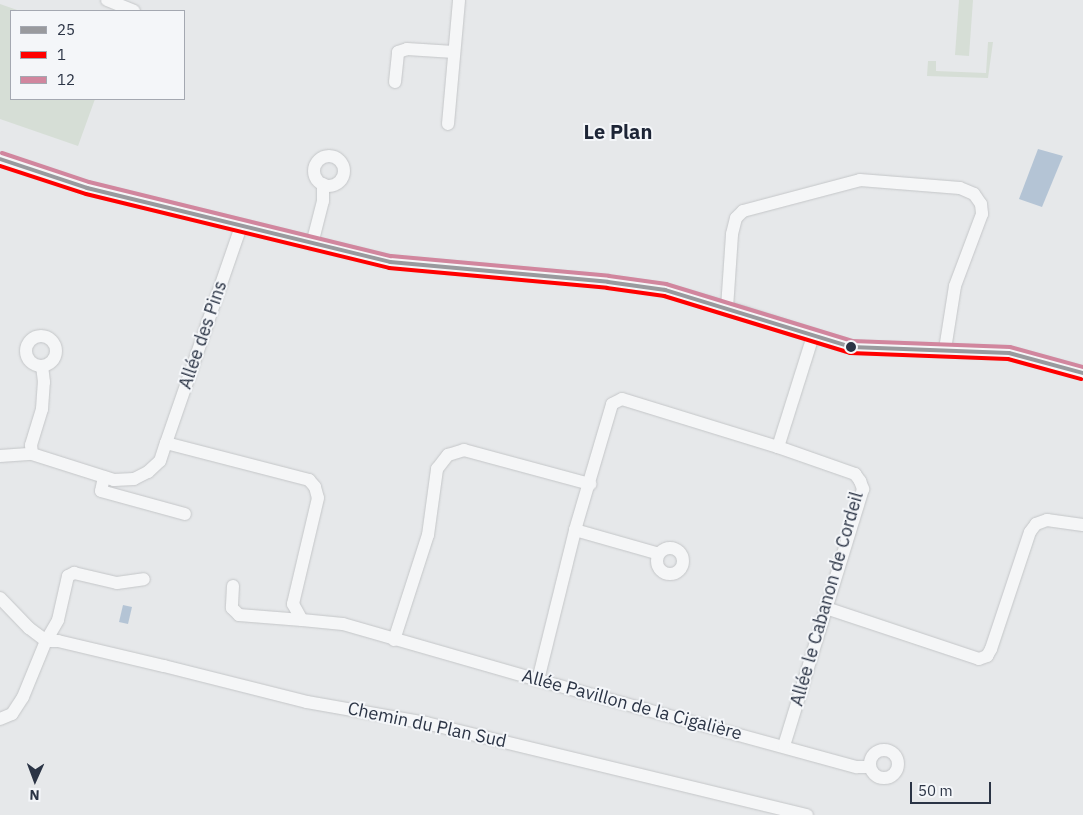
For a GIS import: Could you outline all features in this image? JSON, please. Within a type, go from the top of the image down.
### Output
[{"type":"street","points":[[107,0],[132,10]]},
{"type":"street","points":[[448,124],[459,0]]},
{"type":"street","points":[[395,82],[398,52],[407,49],[454,52]]},
{"type":"street","points":[[0,159],[87,188],[390,262],[608,282],[665,290],[851,347],[945,349],[1009,353],[1083,373]]},
{"type":"street","points":[[727,308],[732,234],[736,218],[743,211],[860,180],[960,188],[974,194],[981,204],[982,214],[955,286],[945,349]]},
{"type":"street","points":[[312,244],[323,201],[322,184]]},
{"type":"street","name":"Allée des Pins","points":[[32,454],[114,480],[134,479],[148,472],[160,461],[241,227]]},
{"type":"street","points":[[778,447],[813,336]]},
{"type":"street","points":[[0,456],[32,454],[31,445],[42,409],[44,382],[42,366]]},
{"type":"street","name":"Allée le Cabanon de Cordeil","points":[[538,680],[575,530],[612,404],[622,399],[778,447],[855,474],[863,489],[784,745]]},
{"type":"street","points":[[166,443],[309,480],[315,487],[318,498],[293,604],[302,620]]},
{"type":"street","points":[[394,640],[428,535],[437,469],[448,455],[464,450],[590,484]]},
{"type":"street","points":[[104,477],[100,491],[185,514]]},
{"type":"street","points":[[826,608],[979,659],[987,656],[991,649],[1030,532],[1036,524],[1047,520],[1083,525]]},
{"type":"street","points":[[575,530],[660,554]]},
{"type":"street","points":[[0,720],[12,714],[23,697],[46,641],[58,620],[68,576],[74,573],[117,582],[144,579]]},
{"type":"street","name":"Allée Pavillon de la Cigalière","points":[[234,586],[232,608],[240,615],[343,624],[394,640],[784,745],[857,767],[869,767]]},
{"type":"street","points":[[0,598],[46,641]]},
{"type":"street","name":"Chemin du Plan Sud","points":[[46,641],[58,642],[164,666],[307,702],[426,723],[807,815]]},
{"type":"shaded area","points":[[959,0],[973,0],[969,56],[955,55]]},
{"type":"shaded area","points":[[0,4],[17,10],[10,10],[10,100],[95,100],[78,146],[0,119]]},
{"type":"shaded area","points":[[988,42],[993,42],[988,78],[927,76],[928,61],[936,61],[936,71],[986,73]]},
{"type":"water","points":[[1038,149],[1063,156],[1042,207],[1019,199]]},
{"type":"water","points":[[123,605],[132,607],[128,624],[119,622]]},
{"type":"transit line","name":"12","points":[[2,153],[89,182],[391,256],[609,276],[666,284],[852,341],[1010,347],[1083,367]]},
{"type":"transit line","name":"25","points":[[0,159],[87,188],[390,262],[608,282],[665,290],[851,347],[1009,353],[1083,373]]},
{"type":"transit line","name":"1","points":[[0,166],[86,194],[389,268],[607,288],[664,296],[850,353],[1008,359],[1081,379]]},
{"type":"district","name":"Le Plan","points":[[618,131]]}]
